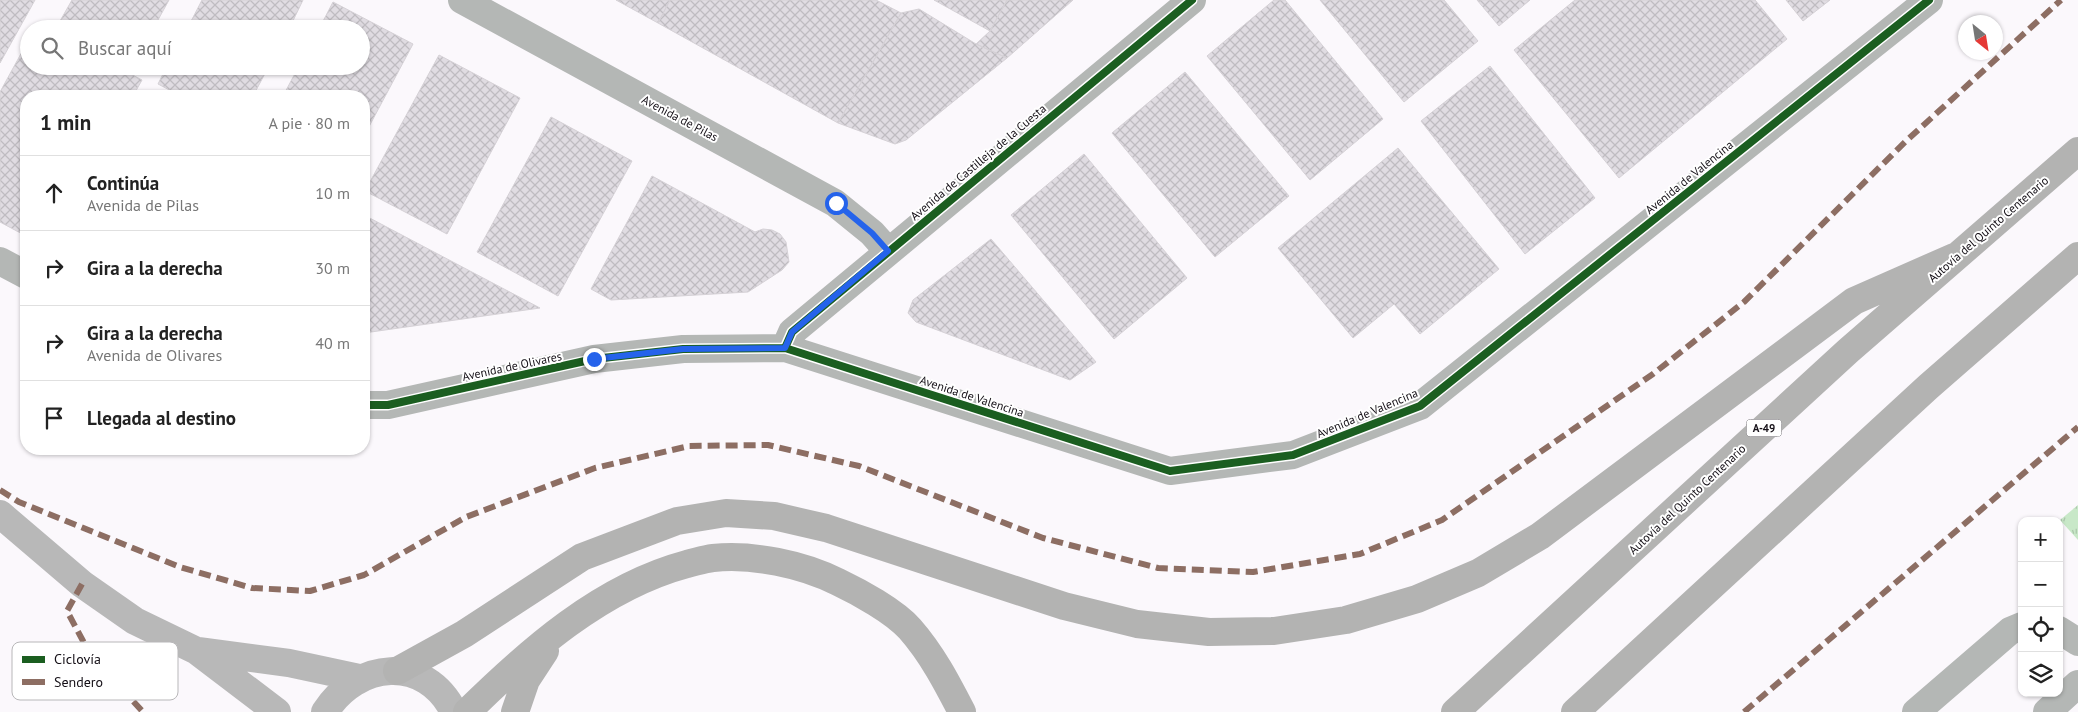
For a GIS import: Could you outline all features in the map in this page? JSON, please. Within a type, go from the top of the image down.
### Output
[{"type":"highway","name":"Autovía del Quinto Centenario","points":[[1455,712],[1848,351],[2078,151]]},
{"type":"highway","points":[[1575,712],[1928,387],[2078,256]]},
{"type":"highway","points":[[397,671],[464,634],[582,557],[677,521],[726,513],[774,516],[826,528],[1064,606],[1137,624],[1218,632],[1274,631],[1346,620],[1417,599],[1486,569],[1540,536],[1854,302],[1954,257]]},
{"type":"highway","points":[[467,712],[511,669],[611,595],[666,570],[713,558],[766,559],[816,571],[867,596],[909,628],[939,669],[962,712]]},
{"type":"highway","points":[[515,712],[526,680],[560,631]]},
{"type":"main road","points":[[0,514],[82,584],[135,621],[197,651],[277,712]]},
{"type":"main road","points":[[197,651],[289,663],[359,678]]},
{"type":"main road","points":[[325,712],[339,692],[359,678],[378,672],[397,671],[417,676],[435,687],[449,702],[454,712]]},
{"type":"street","name":"Avenida de Pilas","points":[[462,0],[836,203],[872,233],[888,251]]},
{"type":"street","name":"Avenida de Castilleja de la Cuesta","points":[[785,348],[792,332],[1192,0]]},
{"type":"street","name":"Avenida de Valencina","points":[[785,348],[1170,471],[1293,456],[1420,406],[1929,0]]},
{"type":"street","points":[[0,261],[20,272]]},
{"type":"street","name":"Avenida de Olivares","points":[[370,405],[388,405],[594,359],[683,349],[785,348]]},
{"type":"street","points":[[1916,712],[2010,630],[2018,627]]},
{"type":"street","points":[[2063,633],[2078,642]]},
{"type":"street","points":[[2047,712],[2078,684]]},
{"type":"green space","points":[[2078,505],[2078,540],[2063,523],[2063,518]]},
{"type":"building","points":[[0,0],[35,0],[24,20],[20,20],[20,27],[0,63]]},
{"type":"building","points":[[72,0],[169,0],[158,20],[61,20]]},
{"type":"building","points":[[202,0],[303,0],[293,20],[192,20]]},
{"type":"building","points":[[616,0],[670,0],[658,23]]},
{"type":"building","points":[[670,0],[876,0],[901,13],[838,123],[658,23]]},
{"type":"building","points":[[934,0],[1007,0],[990,31]]},
{"type":"building","points":[[1007,0],[1073,0],[1007,58],[976,44],[990,31]]},
{"type":"building","points":[[1274,0],[1285,0],[1383,119],[1310,180],[1207,56]]},
{"type":"building","points":[[1320,0],[1444,0],[1478,41],[1404,102]]},
{"type":"building","points":[[1477,0],[1530,0],[1499,26]]},
{"type":"building","points":[[1575,0],[1755,0],[1787,39],[1619,178],[1514,50]]},
{"type":"building","points":[[1786,0],[1830,0],[1803,21]]},
{"type":"building","points":[[333,2],[367,20],[324,20]]},
{"type":"building","points":[[919,9],[976,44],[1007,58],[906,140],[895,144],[838,123],[901,13]]},
{"type":"building","points":[[370,21],[413,44],[370,125],[370,90],[286,90],[294,75],[370,75]]},
{"type":"building","points":[[20,55],[20,75],[133,75],[142,80],[136,90],[20,90],[20,233],[0,222],[0,92]]},
{"type":"building","points":[[439,55],[520,98],[447,234],[370,194],[370,182]]},
{"type":"building","points":[[1490,66],[1595,198],[1525,254],[1421,121]]},
{"type":"building","points":[[1185,72],[1289,196],[1215,257],[1112,133]]},
{"type":"building","points":[[162,75],[264,75],[256,90],[170,90],[158,84]]},
{"type":"building","points":[[551,117],[632,161],[558,296],[477,252]]},
{"type":"building","points":[[1398,148],[1499,269],[1420,334],[1394,304],[1353,338],[1278,248]]},
{"type":"building","points":[[1084,154],[1187,278],[1114,339],[1011,215]]},
{"type":"building","points":[[652,176],[755,232],[763,229],[772,230],[780,234],[786,242],[789,262],[782,270],[748,292],[611,300],[591,289]]},
{"type":"building","points":[[370,218],[540,308],[370,332]]},
{"type":"building","points":[[991,239],[1096,362],[1070,380],[916,322],[908,313],[913,300]]},
{"type":"marked path","points":[[0,490],[19,502],[180,567],[252,588],[310,591],[364,575],[466,517],[595,468],[689,446],[768,445],[859,466],[1043,538],[1158,568],[1253,572],[1360,554],[1442,520],[1653,374],[1744,302],[1905,142],[2061,0]]},
{"type":"marked path","points":[[1744,712],[2078,427]]},
{"type":"marked path","points":[[82,584],[67,611],[84,642]]},
{"type":"marked path","points":[[132,700],[143,712]]},
{"type":"cycle path","points":[[785,348],[792,332],[1192,0]]},
{"type":"cycle path","points":[[370,405],[388,405],[594,359],[683,349],[785,348],[1170,471],[1293,455],[1420,406],[1929,0]]},
{"type":"route","points":[[594,359],[683,349],[785,348],[792,332],[888,251],[872,233],[836,203]]}]
